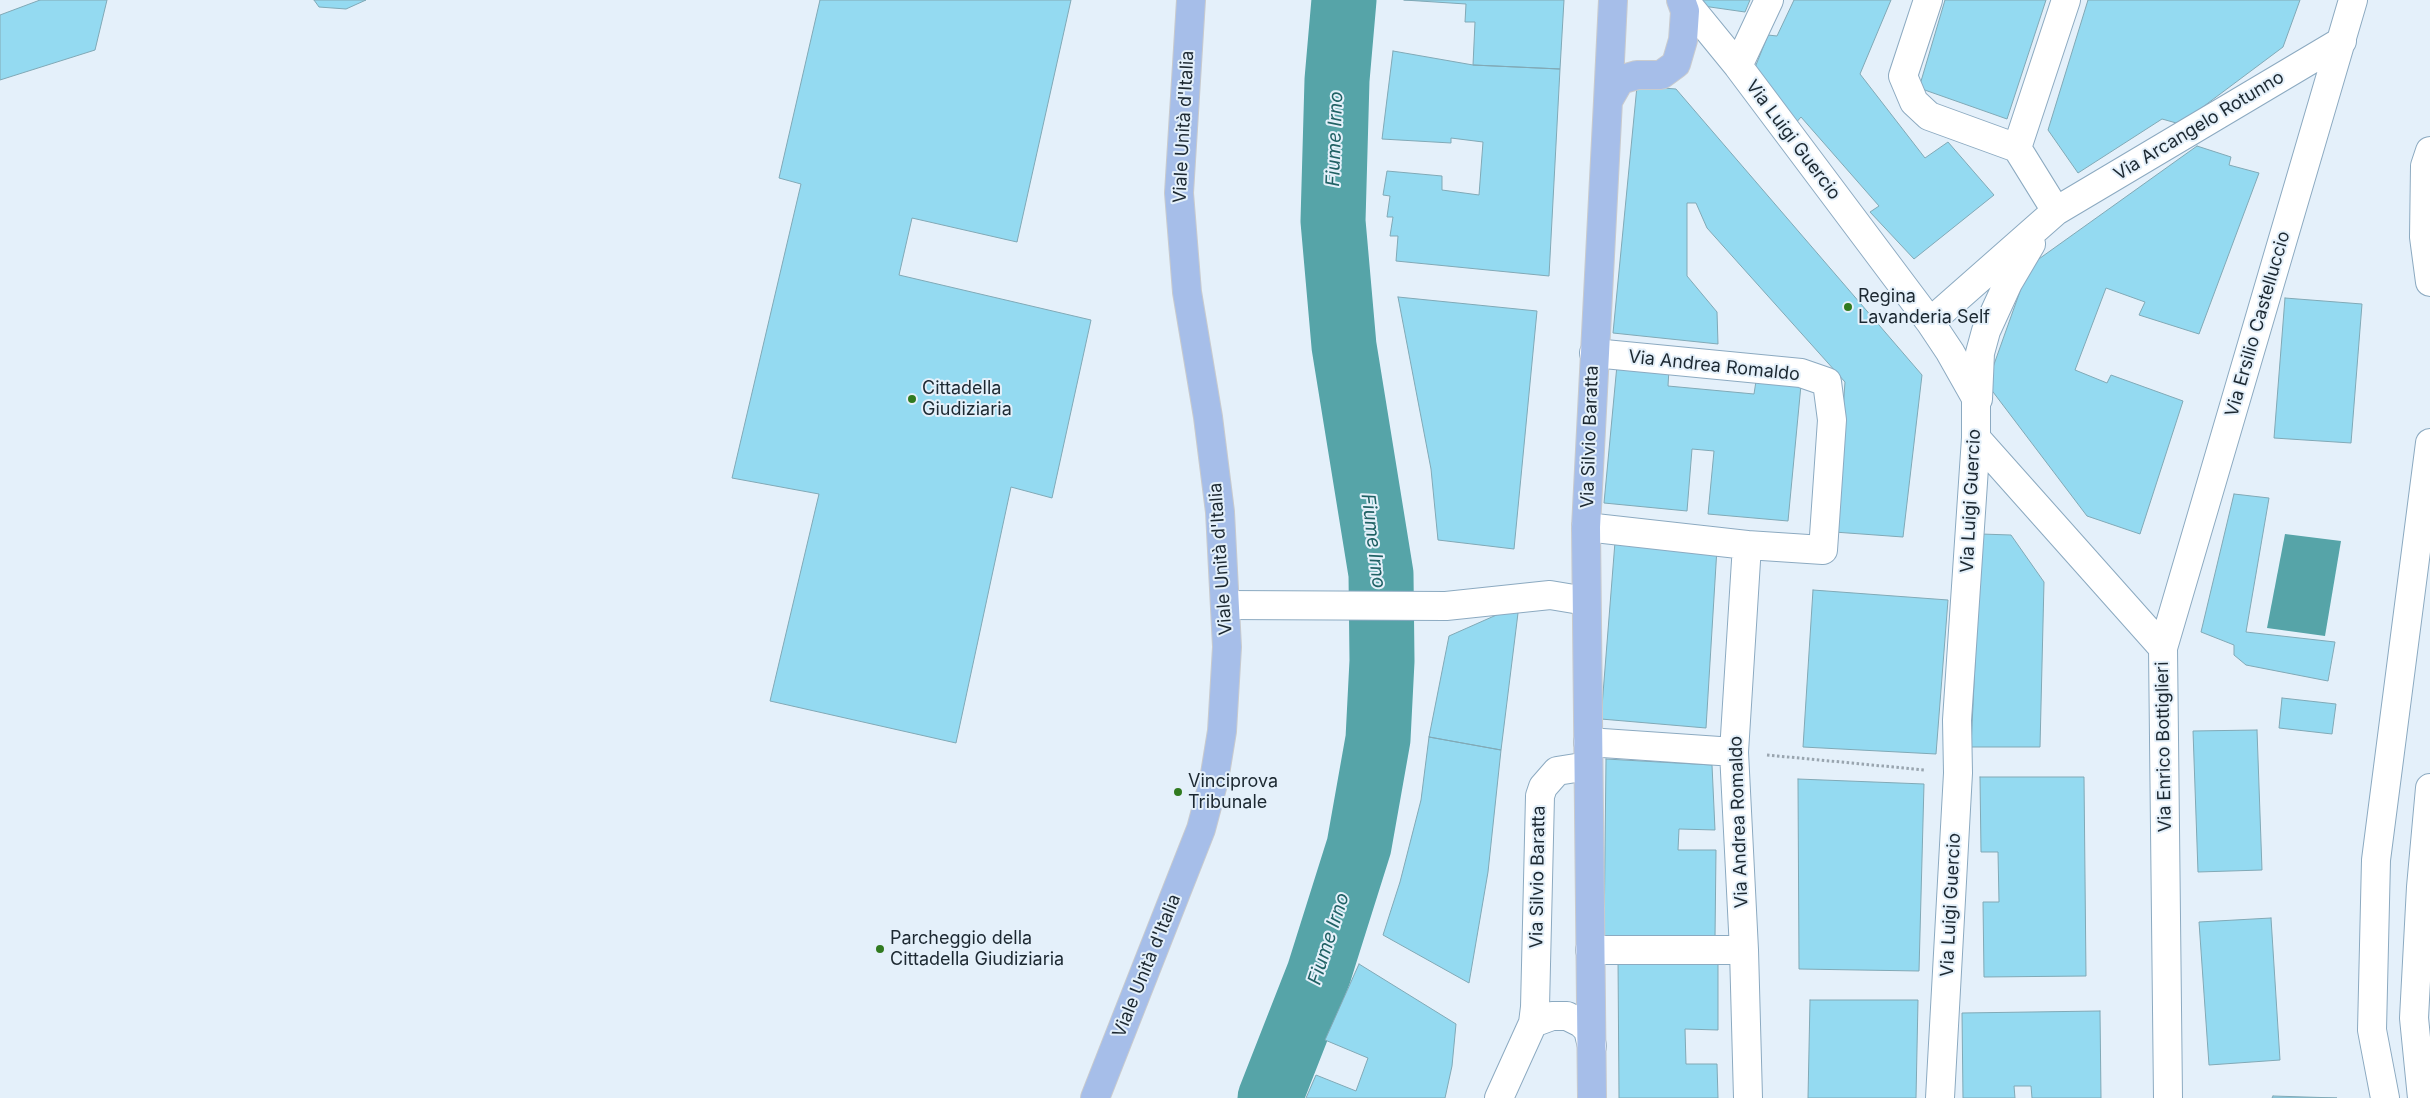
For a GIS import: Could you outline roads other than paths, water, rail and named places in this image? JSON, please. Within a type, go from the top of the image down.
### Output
[{"type":"main road","name":"Viale Unità d'Italia","points":[[1094,1098],[1201,830],[1214,780],[1222,731],[1227,647],[1220,512],[1208,417],[1186,292],[1179,193],[1191,0]]},
{"type":"main road","name":"Via Silvio Baratta","points":[[1592,1098],[1586,527],[1613,0]]},
{"type":"main road","name":"Via Silvio Baratta","points":[[1608,101],[1620,80],[1637,75],[1662,75],[1676,64],[1684,40],[1685,11],[1682,0]]},
{"type":"street","name":"Via Luigi Guercio","points":[[1682,0],[1738,66],[1930,322],[1950,352],[1976,398],[1976,438],[1957,720],[1958,773],[1940,1098]]},
{"type":"street","points":[[1738,66],[1769,0]]},
{"type":"street","points":[[1928,0],[1903,76],[1914,102],[1929,116],[2017,148],[2056,211]]},
{"type":"street","points":[[2017,148],[2066,0]]},
{"type":"street","name":"Via Ersilio Castelluccio","points":[[2163,648],[2353,0]]},
{"type":"street","name":"Via Arcangelo Rotunno","points":[[2056,211],[2342,41]]},
{"type":"street","points":[[2430,151],[2425,166],[2424,237],[2430,282]]},
{"type":"street","points":[[1930,322],[2056,211]]},
{"type":"street","points":[[1976,438],[1980,353],[1986,331],[2022,256],[2056,211]]},
{"type":"street","name":"Via Andrea Romaldo","points":[[1586,527],[1747,545],[1823,550],[1832,420],[1827,382],[1801,373],[1594,353]]},
{"type":"street","name":"Via Enrico Bottiglieri","points":[[1976,438],[2163,648],[2168,1098]]},
{"type":"street","points":[[2385,1098],[2372,1030],[2376,860],[2430,443]]},
{"type":"street","name":"Via Andrea Romaldo","points":[[1747,545],[1734,752],[1744,950],[1748,1098]]},
{"type":"street","points":[[1225,605],[1446,606],[1550,595],[1586,601]]},
{"type":"street","points":[[1588,742],[1734,752]]},
{"type":"street","name":"Via Silvio Baratta","points":[[1542,1019],[1536,1007],[1540,796],[1543,787],[1557,771],[1582,767],[1588,774]]},
{"type":"street","points":[[2422,1098],[2414,1018],[2421,887],[2430,788]]},
{"type":"street","points":[[1590,950],[1744,950]]},
{"type":"street","points":[[1500,1098],[1542,1019],[1567,1016],[1581,1023],[1588,1030],[1592,1052]]},
{"type":"water","points":[[2285,534],[2341,541],[2325,636],[2267,628]]},
{"type":"waterway","name":"Fiume Irno","points":[[1270,1098],[1319,973],[1359,846],[1378,739],[1382,661],[1381,574],[1344,346],[1333,221],[1337,80],[1344,0]]},
{"type":"place","name":"Regina Lavanderia Self","points":[[1848,307]]},
{"type":"place","name":"Cittadella Giudiziaria","points":[[912,399]]},
{"type":"place","name":"Vinciprova Tribunale","points":[[1178,792]]},
{"type":"place","name":"Parcheggio della Cittadella Giudiziaria","points":[[880,949]]}]
